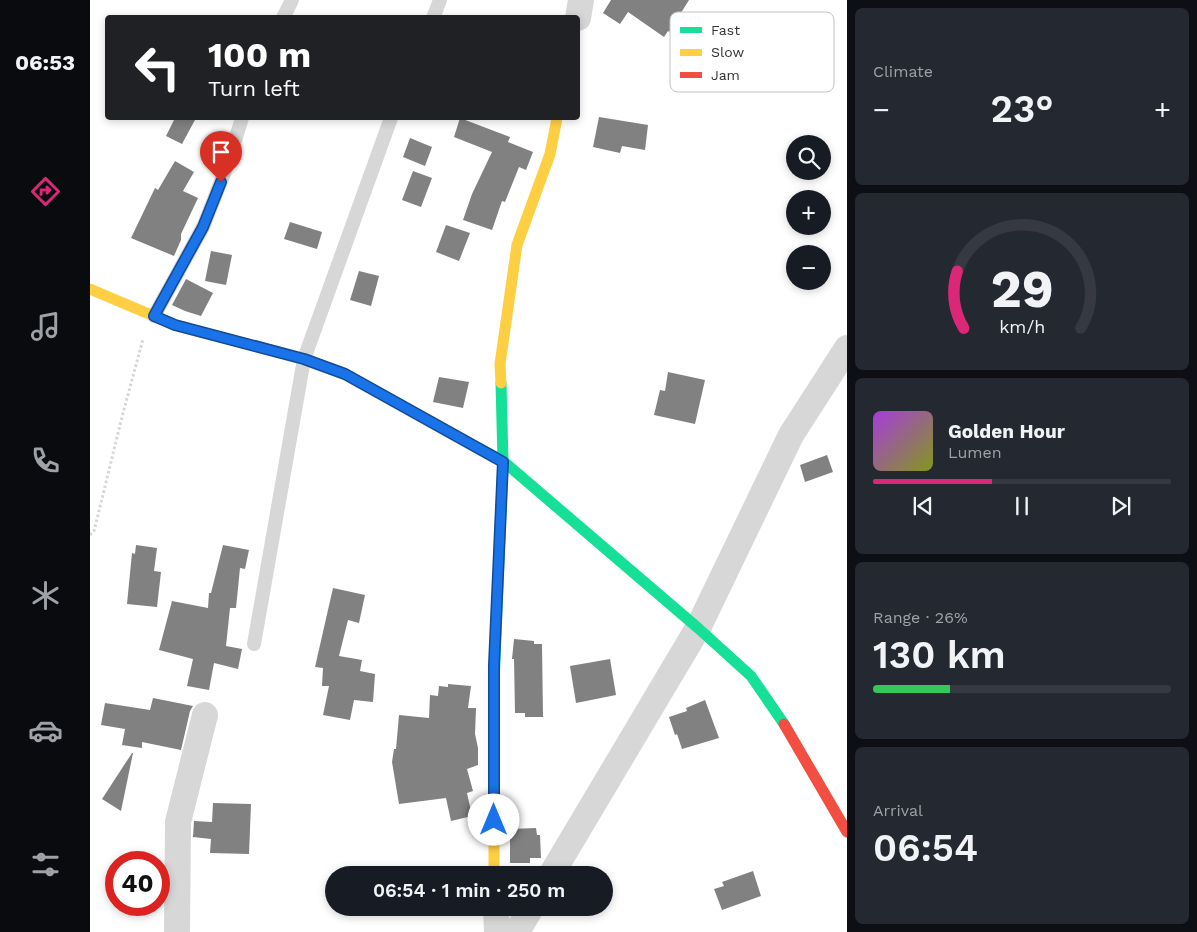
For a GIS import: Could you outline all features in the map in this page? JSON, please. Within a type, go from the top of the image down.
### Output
[{"type":"street","points":[[578,15],[581,0]]},
{"type":"street","points":[[494,866],[494,665],[503,462],[500,364],[517,246],[550,154],[557,120]]},
{"type":"street","points":[[90,289],[175,325],[304,359],[345,374],[456,434],[503,462],[698,628],[750,676],[794,739],[847,832]]},
{"type":"street","points":[[556,866],[698,628],[791,435],[847,348]]},
{"type":"street","points":[[177,932],[178,822],[205,716]]},
{"type":"street","points":[[496,916],[497,932]]},
{"type":"street","points":[[517,932],[526,916]]},
{"type":"lane","points":[[284,15],[292,0]]},
{"type":"lane","points":[[433,15],[440,0]]},
{"type":"lane","points":[[154,316],[203,227],[227,166],[241,120]]},
{"type":"lane","points":[[254,644],[304,359],[390,120]]},
{"type":"path","points":[[90,535],[94,531],[143,339],[154,316]]},
{"type":"building","points":[[611,0],[689,0],[682,12],[670,12],[670,30],[664,37],[628,12],[620,24],[603,13]]},
{"type":"building","points":[[599,117],[648,125],[645,150],[622,146],[620,153],[593,147]]},
{"type":"building","points":[[174,120],[195,120],[182,144],[166,136]]},
{"type":"building","points":[[459,120],[465,120],[510,137],[508,142],[533,152],[526,170],[519,167],[505,202],[502,201],[492,230],[463,220],[472,194],[492,152],[454,137]]},
{"type":"building","points":[[410,138],[432,147],[425,166],[403,157]]},
{"type":"building","points":[[175,161],[194,172],[183,191],[198,198],[181,234],[181,240],[174,256],[131,238],[155,188],[158,190]]},
{"type":"building","points":[[413,171],[432,178],[421,207],[402,200]]},
{"type":"building","points":[[290,222],[322,232],[317,249],[284,239]]},
{"type":"building","points":[[446,225],[470,233],[459,261],[436,252]]},
{"type":"building","points":[[211,251],[232,255],[226,285],[205,281]]},
{"type":"building","points":[[359,271],[379,276],[371,306],[350,300]]},
{"type":"building","points":[[186,279],[213,293],[201,316],[172,305]]},
{"type":"building","points":[[668,372],[705,380],[695,424],[654,415],[660,390],[665,391]]},
{"type":"building","points":[[439,377],[469,382],[463,408],[433,402]]},
{"type":"building","points":[[827,455],[833,472],[805,482],[800,465]]},
{"type":"building","points":[[136,545],[157,548],[154,571],[161,572],[157,607],[127,604],[132,553],[135,554]]},
{"type":"building","points":[[223,545],[249,550],[245,569],[240,568],[236,608],[230,608],[226,646],[242,649],[238,669],[214,663],[209,690],[187,686],[193,659],[159,650],[172,601],[208,608],[209,593],[211,593]]},
{"type":"building","points":[[333,588],[365,595],[359,623],[348,620],[339,656],[362,660],[360,671],[375,674],[373,702],[354,700],[350,720],[323,715],[329,686],[322,686],[323,668],[315,667]]},
{"type":"building","points":[[514,639],[534,641],[534,644],[542,644],[543,717],[525,717],[525,713],[515,713],[514,659],[512,659]]},
{"type":"building","points":[[610,659],[616,695],[576,703],[570,666]]},
{"type":"building","points":[[448,684],[471,686],[468,708],[476,708],[475,734],[478,748],[478,765],[467,769],[473,791],[467,793],[472,816],[451,821],[446,798],[399,804],[392,762],[394,749],[396,749],[399,715],[429,718],[430,695],[438,696],[439,686],[448,687]]},
{"type":"building","points":[[153,698],[193,706],[190,711],[181,750],[142,742],[142,748],[122,745],[125,729],[101,725],[105,703],[150,710]]},
{"type":"building","points":[[705,700],[719,738],[682,749],[669,717],[687,711],[686,708]]},
{"type":"building","points":[[133,753],[121,811],[102,799]]},
{"type":"building","points":[[213,803],[251,804],[249,854],[210,853],[211,839],[193,837],[194,821],[212,822]]},
{"type":"building","points":[[536,828],[537,835],[540,835],[541,858],[530,858],[530,863],[510,863],[510,829]]},
{"type":"building","points":[[753,871],[761,896],[722,910],[714,889],[724,886],[722,882]]},
{"type":"traffic: fast","points":[[494,684],[503,461],[501,383]]},
{"type":"traffic: fast","points":[[475,446],[503,461],[698,628],[751,676],[784,724]]},
{"type":"traffic: slow","points":[[501,383],[500,364],[517,245],[550,154],[557,120]]},
{"type":"traffic: slow","points":[[90,289],[175,325],[304,359],[345,374],[475,446]]},
{"type":"traffic: slow","points":[[494,684],[494,866]]},
{"type":"traffic: jam","points":[[784,724],[847,832]]},
{"type":"route","points":[[221,182],[203,227],[154,316],[175,325],[304,359],[345,374],[465,439],[503,462],[494,665],[494,820]]}]
